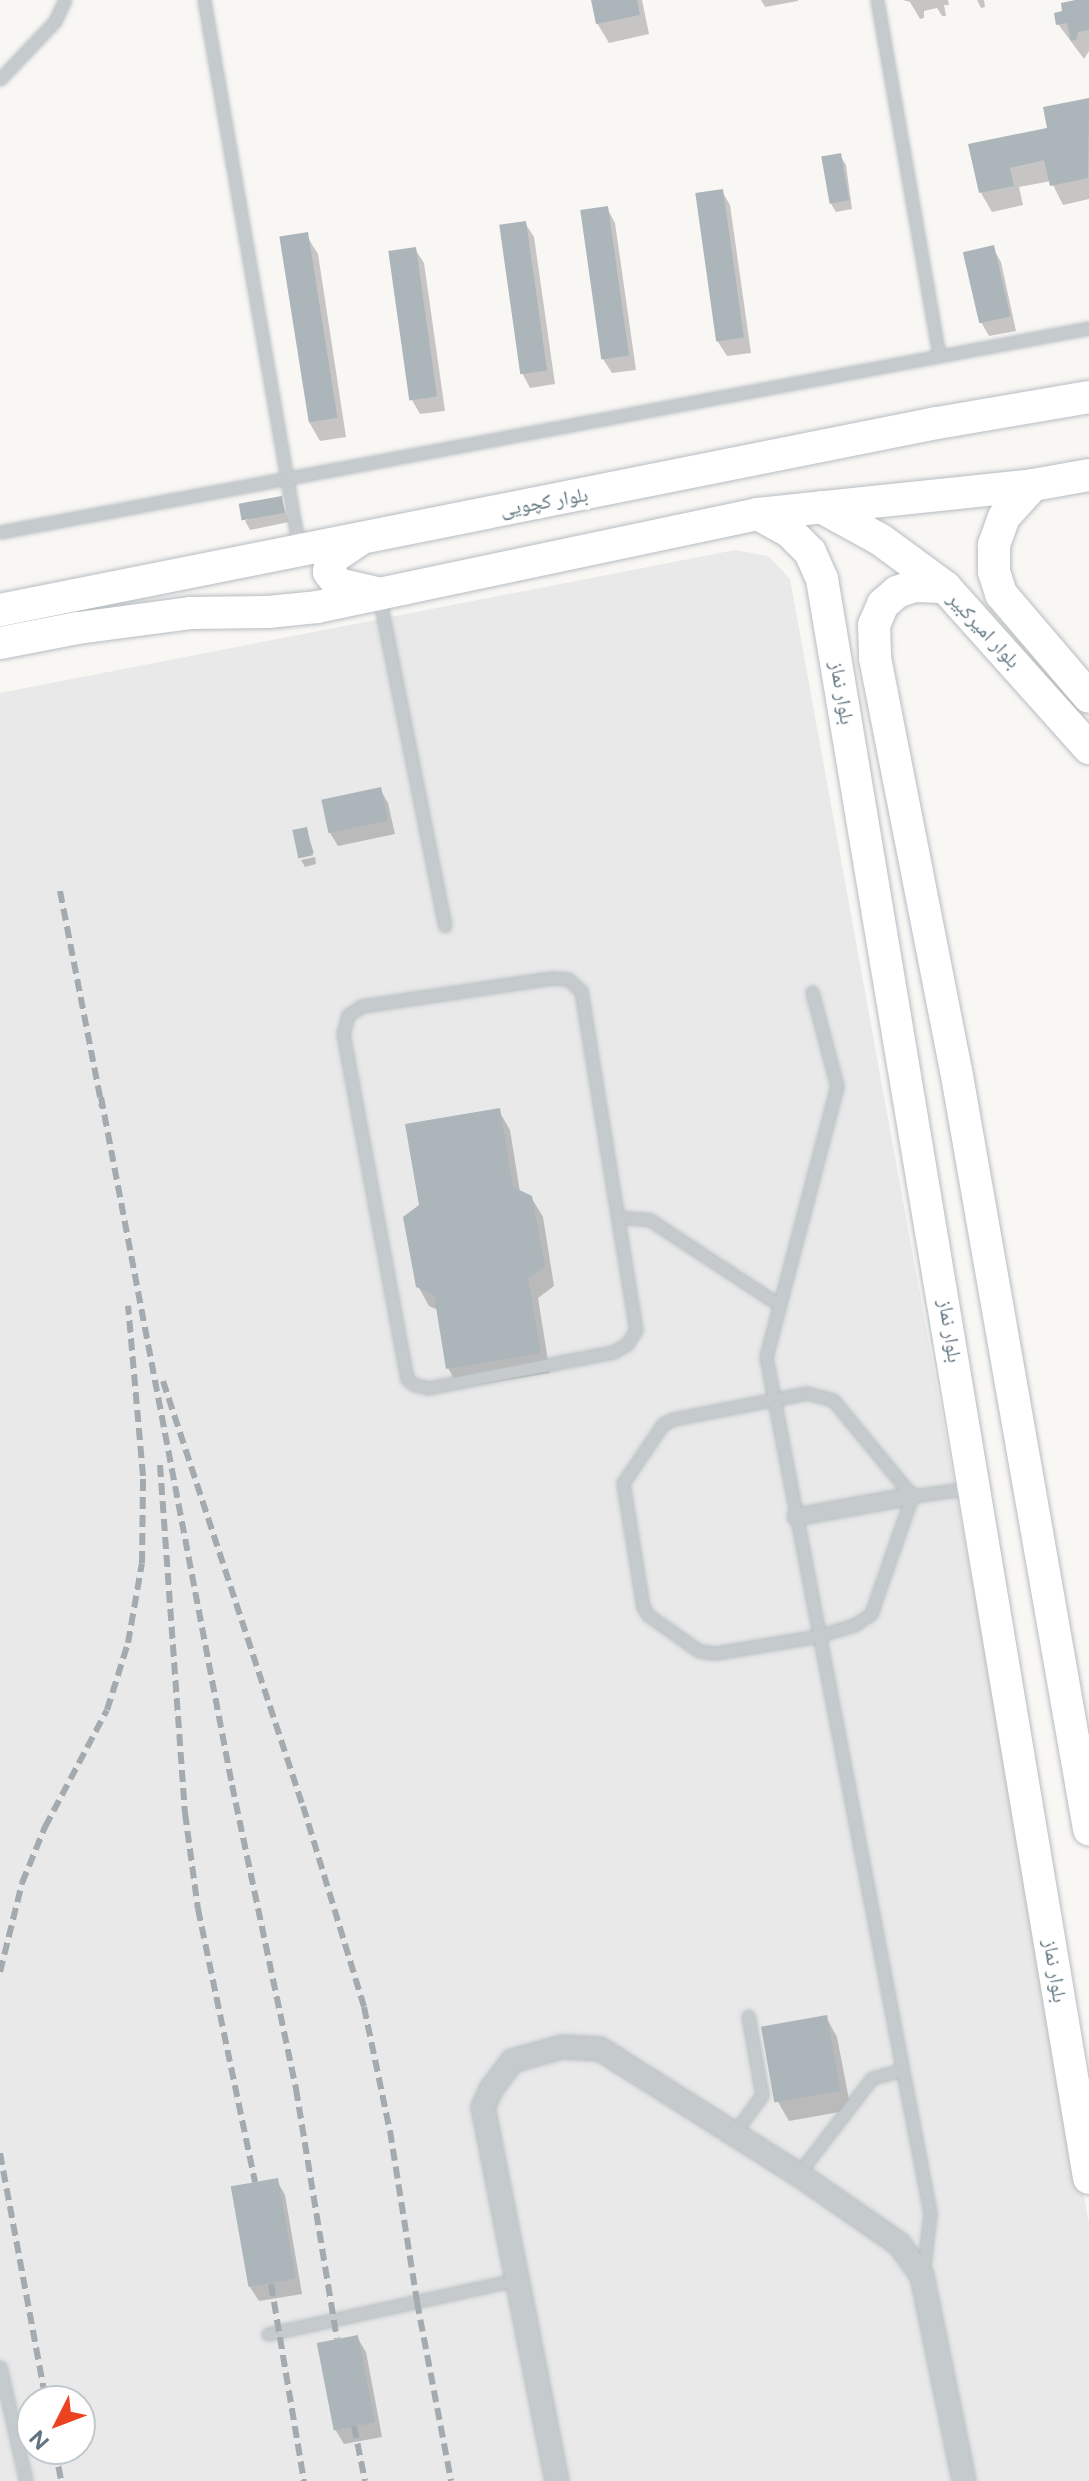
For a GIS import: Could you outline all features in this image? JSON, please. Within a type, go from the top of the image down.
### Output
[{"type":"main road","name":"بلوار کچویی","points":[[0,610],[923,426],[1089,397]]},
{"type":"main road","points":[[0,643],[148,618],[190,613],[268,612],[379,594],[758,514],[1033,485],[1089,475]]},
{"type":"main road","name":"بلوار امیرکبیر","points":[[1033,485],[1004,517],[994,545],[994,572],[1001,594],[1089,697]]},
{"type":"main road","name":"بلوار امیرکبیر","points":[[821,507],[881,540],[945,587],[1089,748]]},
{"type":"main road","name":"بلوار نماز","points":[[758,514],[789,531],[810,552],[822,579],[927,1188],[1089,2178]]},
{"type":"main road","points":[[362,538],[331,559],[329,572],[338,584],[379,594]]},
{"type":"main road","name":"بلوار نماز","points":[[945,587],[914,586],[897,592],[883,604],[874,625],[875,658],[965,1122],[1089,1829]]},
{"type":"main road","points":[[917,1130],[928,1140],[943,1141],[957,1135],[965,1122]]},
{"type":"main road","points":[[927,1188],[936,1167],[946,1161],[974,1172]]},
{"type":"street","points":[[796,1517],[912,1496]]},
{"type":"street","points":[[557,2481],[483,2107],[492,2088],[512,2061],[562,2047],[600,2049],[798,2174],[899,2244],[922,2276],[964,2481]]},
{"type":"lane","points":[[0,79],[55,21],[65,0]]},
{"type":"lane","points":[[204,0],[299,549]]},
{"type":"lane","points":[[877,0],[939,356]]},
{"type":"lane","points":[[0,532],[1089,328]]},
{"type":"lane","points":[[379,594],[445,925]]},
{"type":"lane","points":[[551,978],[568,979],[581,991],[618,1217],[636,1330],[627,1344],[613,1352],[428,1388],[413,1384],[407,1379],[343,1034],[348,1015],[362,1006],[551,978]]},
{"type":"lane","points":[[812,992],[837,1086],[766,1357],[930,2213],[922,2276]]},
{"type":"lane","points":[[618,1217],[650,1220],[778,1304]]},
{"type":"lane","points":[[807,1393],[833,1400],[912,1496],[871,1614],[854,1625],[819,1636],[715,1653],[699,1651],[648,1615],[643,1607],[623,1483],[663,1424],[673,1419],[807,1393]]},
{"type":"lane","points":[[912,1496],[976,1488]]},
{"type":"lane","points":[[734,2133],[762,2095],[748,2016]]},
{"type":"lane","points":[[798,2174],[872,2078],[901,2070]]},
{"type":"lane","points":[[268,2334],[516,2280]]},
{"type":"lane","points":[[0,2367],[26,2481]]},
{"type":"shaded area","points":[[735,550],[768,556],[790,579],[1089,2224],[1089,2481],[0,2481],[0,693]]},
{"type":"building","points":[[591,0],[637,0],[640,15],[596,24]]},
{"type":"building","points":[[1089,0],[1089,30],[1078,32],[1077,39],[1071,41],[1067,23],[1056,25],[1054,13],[1062,11],[1061,3]]},
{"type":"building","points":[[1089,98],[1088,178],[1050,186],[1044,160],[1010,168],[1014,186],[979,193],[968,144],[1047,128],[1043,107]]},
{"type":"building","points":[[841,153],[849,200],[830,204],[821,156]]},
{"type":"building","points":[[723,189],[744,338],[716,341],[695,193]]},
{"type":"building","points":[[608,206],[629,356],[601,359],[580,210]]},
{"type":"building","points":[[526,221],[547,371],[520,374],[499,225]]},
{"type":"building","points":[[308,232],[337,418],[309,422],[279,237]]},
{"type":"building","points":[[994,245],[1010,316],[979,323],[963,252]]},
{"type":"building","points":[[416,247],[437,397],[409,400],[388,251]]},
{"type":"building","points":[[282,496],[285,513],[242,520],[239,504]]},
{"type":"building","points":[[381,787],[388,820],[328,833],[321,800]]},
{"type":"building","points":[[307,827],[313,855],[298,858],[292,830]]},
{"type":"building","points":[[500,1108],[513,1187],[532,1196],[545,1266],[528,1278],[541,1353],[446,1369],[434,1295],[416,1287],[403,1217],[419,1205],[405,1124]]},
{"type":"building","points":[[827,2015],[840,2091],[774,2102],[761,2027]]},
{"type":"building","points":[[278,2178],[296,2278],[248,2287],[231,2186]]},
{"type":"building","points":[[358,2335],[375,2422],[334,2430],[317,2343]]},
{"type":"railway","points":[[60,891],[102,1107]]},
{"type":"railway","points":[[101,1097],[232,1785],[296,2089],[337,2339]]},
{"type":"railway","points":[[0,1972],[22,1883],[45,1827],[107,1710],[128,1643],[142,1563],[143,1476],[128,1306]]},
{"type":"railway","points":[[163,1381],[303,1806],[364,2007],[390,2131],[417,2302],[451,2481]]},
{"type":"railway","points":[[160,1465],[185,1813],[198,1909],[255,2182]]},
{"type":"railway","points":[[0,2153],[43,2385]]},
{"type":"railway","points":[[271,2284],[304,2481]]},
{"type":"railway","points":[[354,2426],[365,2481]]},
{"type":"railway","points":[[58,2465],[61,2481]]}]
